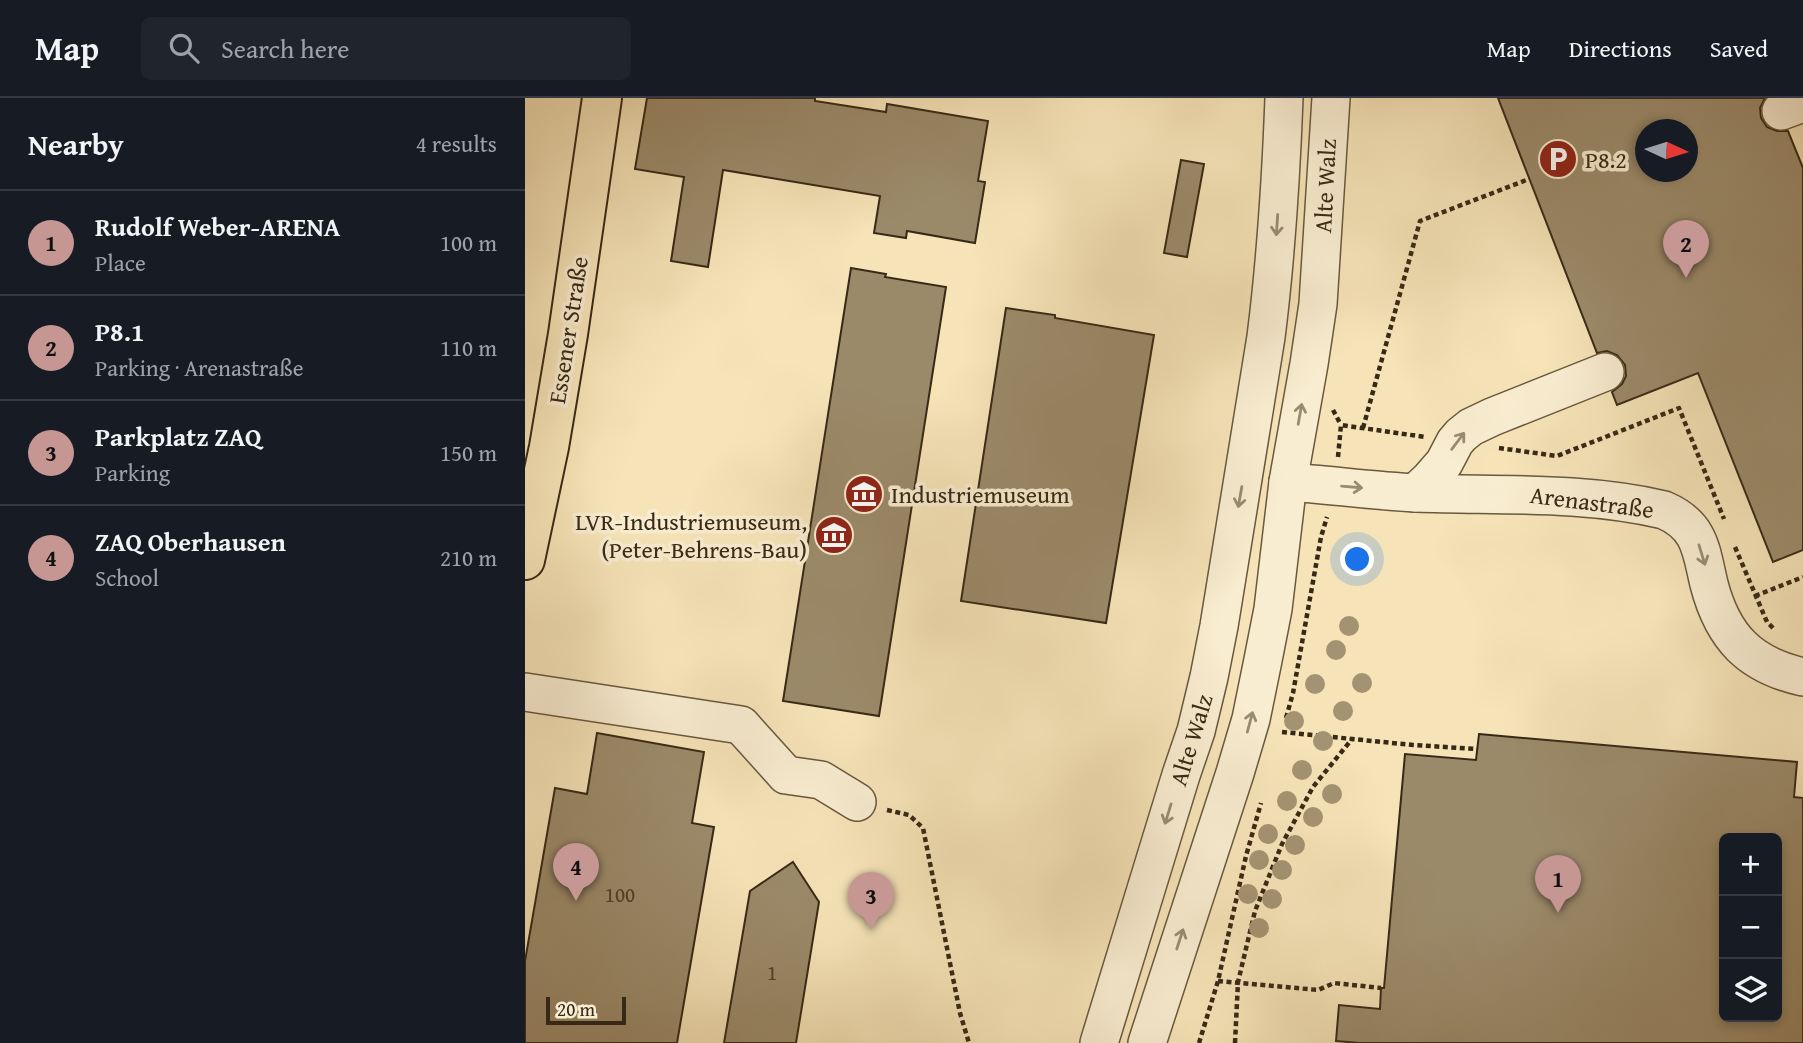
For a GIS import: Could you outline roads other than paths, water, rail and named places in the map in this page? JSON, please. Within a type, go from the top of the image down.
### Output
[{"type":"main road","name":"Essener Straße","points":[[525,560],[549,447],[568,334],[602,98]]},
{"type":"street","name":"Alte Walz","points":[[1099,1043],[1196,731],[1209,677],[1272,291],[1285,98]]},
{"type":"street","name":"Alte Walz","points":[[1147,1043],[1251,719],[1273,610],[1288,481],[1318,304],[1331,98]]},
{"type":"street","points":[[1415,493],[1444,463],[1455,442],[1471,427],[1605,372]]},
{"type":"street","points":[[1251,430],[1288,481]]},
{"type":"street","name":"Arenastraße","points":[[1288,481],[1415,493],[1563,495],[1642,505],[1671,513],[1692,531],[1700,546],[1719,612],[1741,648],[1774,669],[1803,677]]},
{"type":"street","points":[[525,692],[741,724],[786,775],[821,780],[857,802]]},
{"type":"place","name":"P8.2","points":[[1558,159]]},
{"type":"place","name":"P8.1","points":[[1686,278]]},
{"type":"place","name":"Industriemuseum","points":[[864,494]]},
{"type":"place","name":"LVR-Industriemuseum, (Peter-Behrens-Bau)","points":[[834,535]]},
{"type":"place","name":"ZAQ Oberhausen","points":[[576,901]]},
{"type":"place","name":"Rudolf Weber-ARENA","points":[[1558,913]]},
{"type":"place","name":"Parkplatz ZAQ","points":[[871,930]]}]
